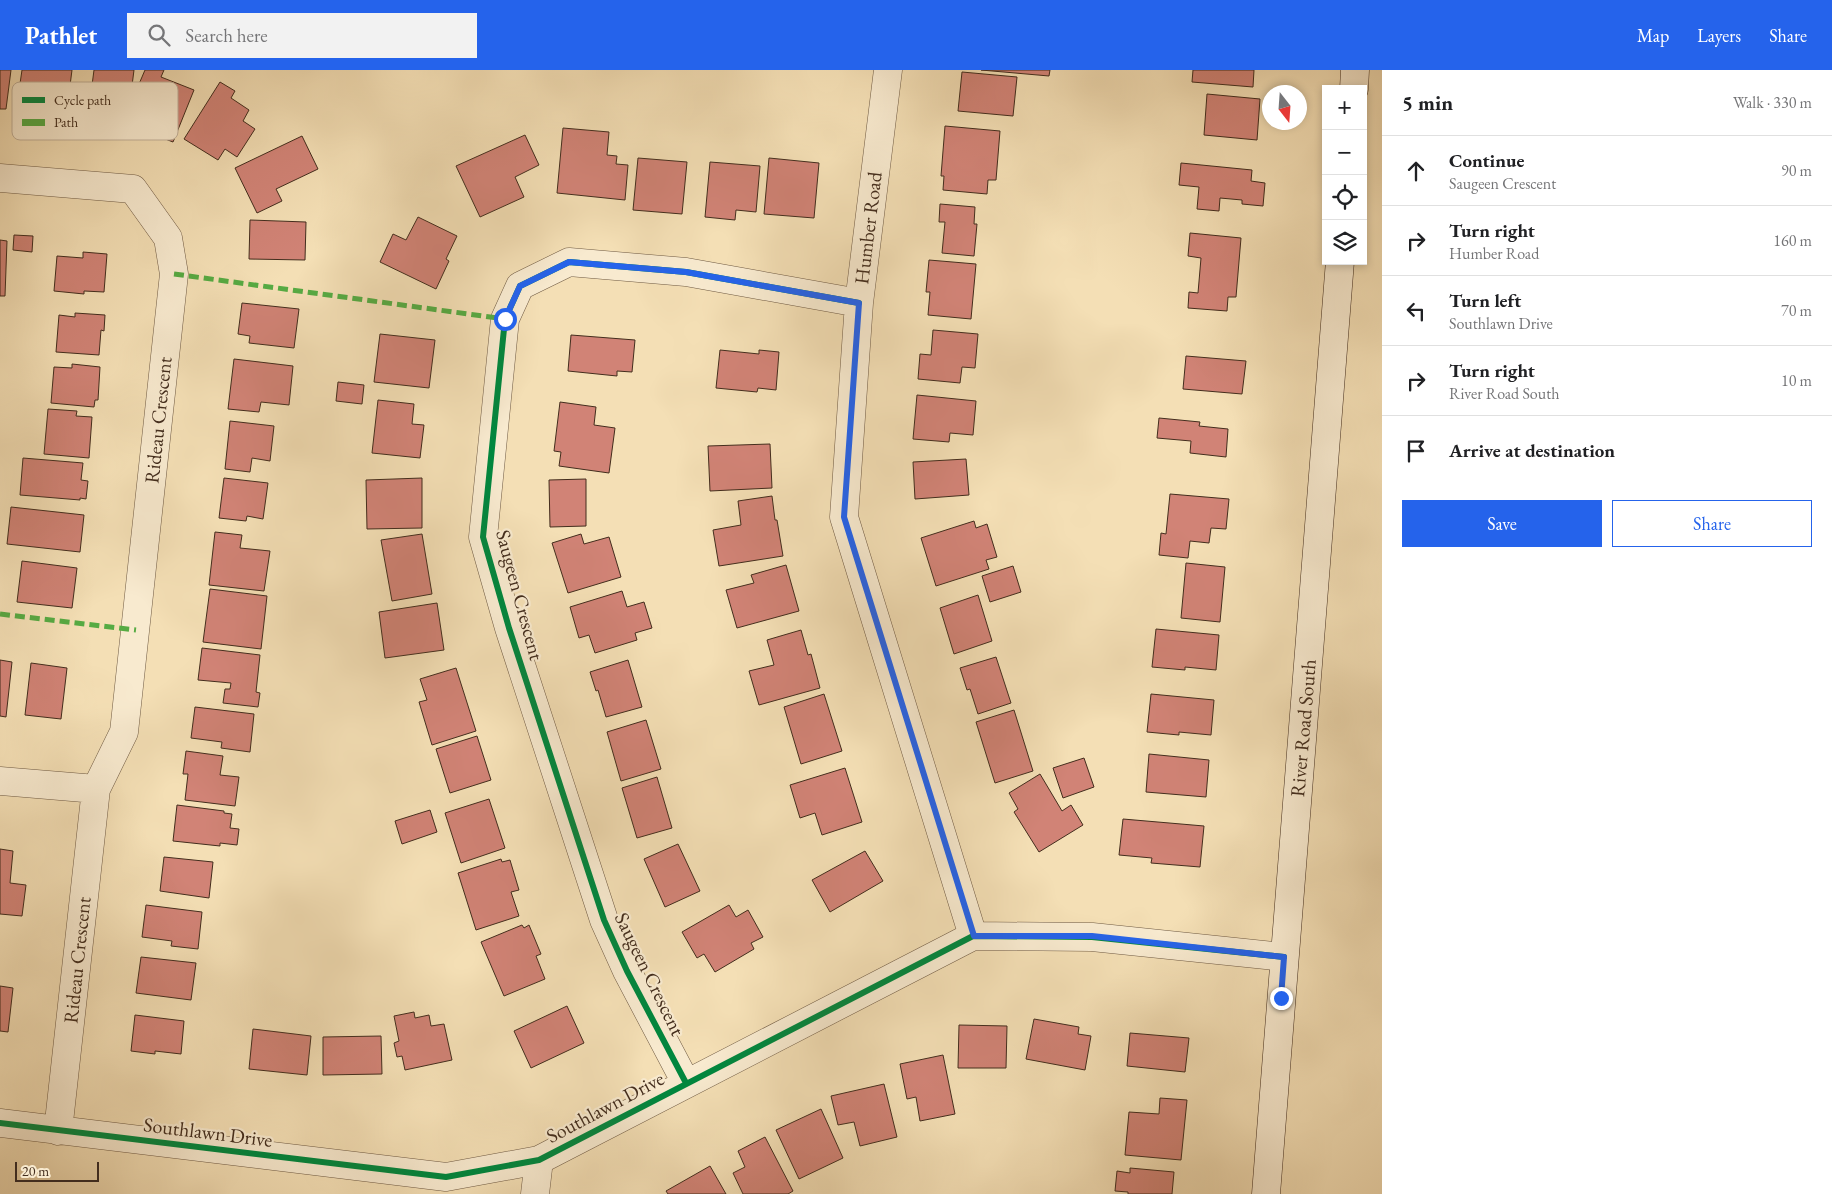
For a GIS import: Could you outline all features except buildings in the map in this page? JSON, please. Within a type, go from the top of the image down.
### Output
[{"type":"street","name":"Humber Road","points":[[888,70],[859,303],[844,517],[974,936]]},
{"type":"street","points":[[1354,85],[1355,70]]},
{"type":"street","name":"Rideau Crescent","points":[[0,178],[133,189],[168,238],[174,274],[124,732],[96,789],[58,1131]]},
{"type":"street","name":"Saugeen Crescent","points":[[686,1083],[627,971],[604,920],[512,637],[483,537],[505,319],[520,286],[569,262],[686,272],[859,303]]},
{"type":"street","name":"River Road South","points":[[1266,1194],[1340,265]]},
{"type":"street","points":[[0,781],[96,789]]},
{"type":"street","name":"Southlawn Drive","points":[[0,1123],[446,1177],[539,1160],[974,936],[1092,936],[1284,957]]},
{"type":"street","points":[[535,1194],[539,1160]]},
{"type":"marked path","points":[[174,274],[505,319]]},
{"type":"marked path","points":[[0,614],[136,630]]},
{"type":"cycle path","points":[[686,1083],[627,971],[604,920],[509,628],[483,537],[505,319],[520,286],[569,262],[686,272],[859,303]]},
{"type":"cycle path","points":[[0,1123],[446,1177],[539,1160],[973,936],[1092,937],[1284,957]]},
{"type":"route","points":[[505,319],[520,286],[569,262],[686,272],[859,303],[844,517],[974,936],[1092,936],[1284,957],[1281,998]]}]
